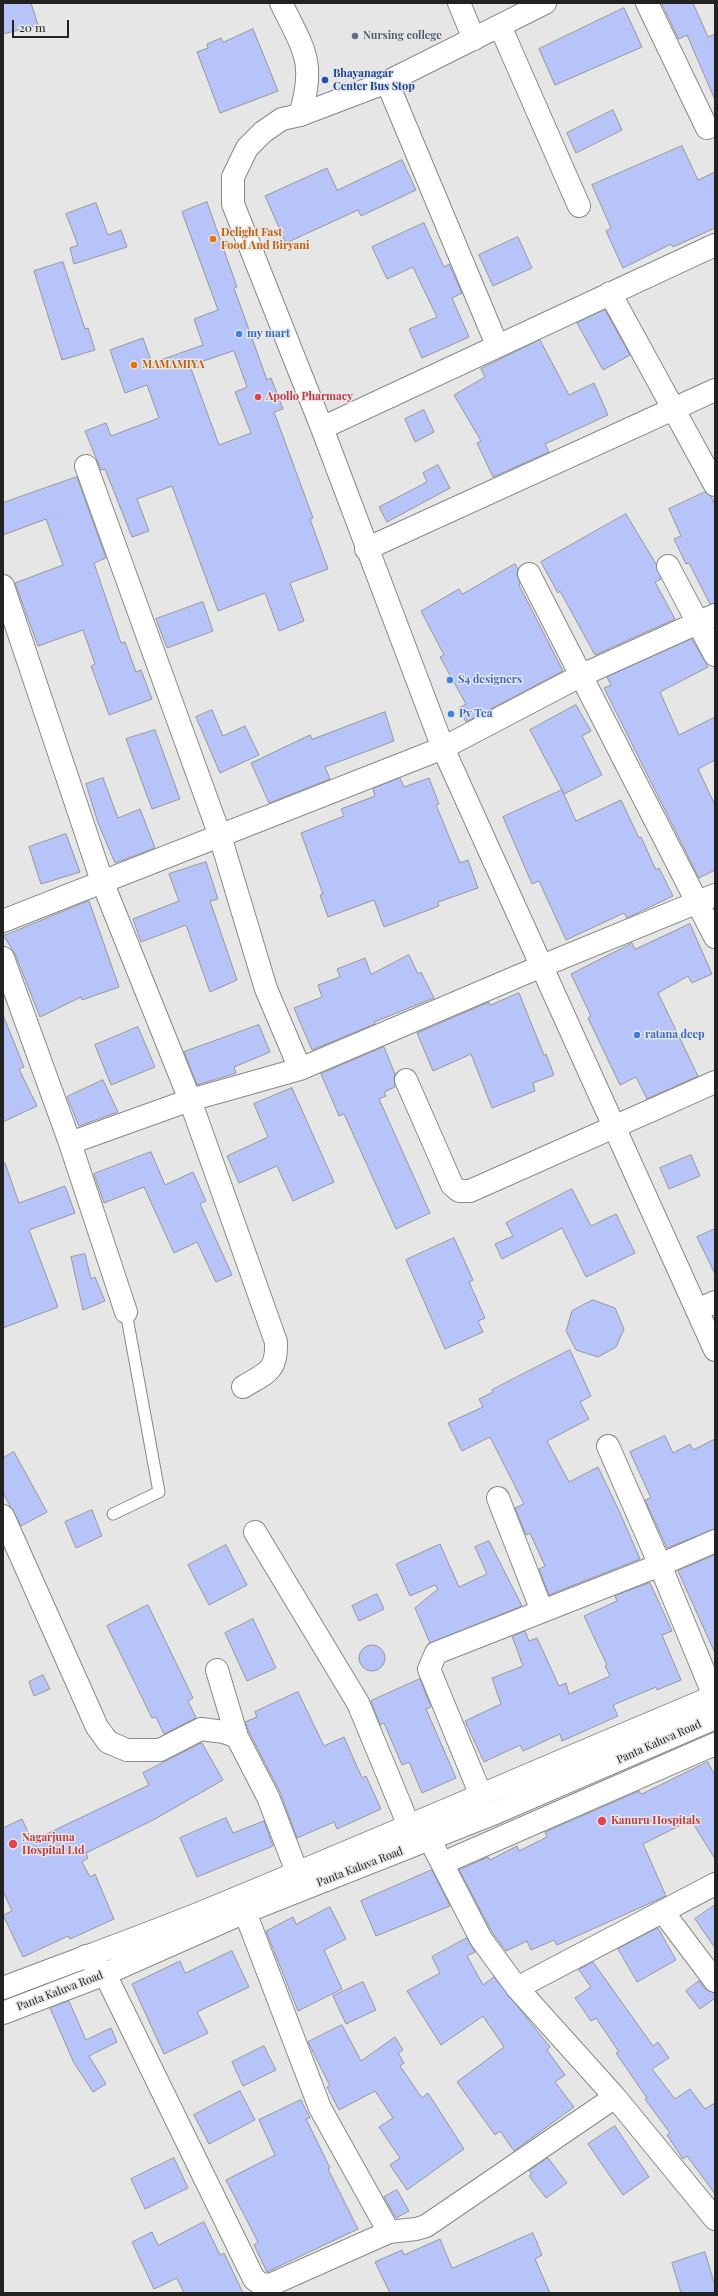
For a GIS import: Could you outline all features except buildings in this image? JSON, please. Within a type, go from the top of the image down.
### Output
[{"type":"street","points":[[282,3],[307,59],[307,91],[300,115]]},
{"type":"street","points":[[459,3],[474,39]]},
{"type":"street","points":[[545,3],[387,82],[300,115],[282,119],[263,132],[247,148],[232,177],[233,204],[322,428],[366,549],[443,748],[615,1128],[706,1306],[715,1350]]},
{"type":"street","points":[[647,3],[707,128]]},
{"type":"street","points":[[500,26],[579,206]]},
{"type":"street","points":[[387,82],[497,345]]},
{"type":"street","points":[[322,428],[497,345],[715,245]]},
{"type":"street","points":[[610,293],[671,408],[715,485]]},
{"type":"street","points":[[366,549],[671,408],[715,390]]},
{"type":"street","points":[[86,466],[220,836],[266,989],[300,1068]]},
{"type":"street","points":[[668,566],[707,620],[715,654]]},
{"type":"street","points":[[529,574],[580,676],[707,899],[715,937]]},
{"type":"street","points":[[3,586],[102,881],[190,1100],[276,1342],[276,1359],[270,1370],[243,1387]]},
{"type":"street","points":[[3,921],[443,748],[580,676],[707,620]]},
{"type":"street","points":[[70,1143],[190,1100],[300,1068],[542,966],[707,899]]},
{"type":"street","points":[[3,958],[70,1143],[126,1312]]},
{"type":"street","points":[[406,1080],[452,1185],[460,1191],[470,1191],[615,1128],[715,1082]]},
{"type":"street","points":[[608,1446],[660,1565],[714,1696]]},
{"type":"street","points":[[498,1498],[542,1611]]},
{"type":"street","points":[[3,1516],[97,1728],[108,1742],[127,1750],[160,1750],[201,1729],[224,1732],[237,1738]]},
{"type":"street","points":[[255,1532],[358,1703],[409,1826]]},
{"type":"street","points":[[480,1793],[429,1669],[436,1653],[660,1565],[715,1541]]},
{"type":"street","points":[[216,1670],[237,1738],[268,1797],[297,1872]]},
{"type":"street","name":"Panta Kaluva Road","points":[[3,1988],[203,1912],[409,1826],[480,1793],[714,1696]]},
{"type":"street","name":"Panta Kaluva Road","points":[[3,2013],[105,1974],[245,1912],[496,1813],[715,1718]]},
{"type":"street","points":[[443,1863],[715,1744]]},
{"type":"street","points":[[430,1840],[481,1939],[517,1988],[616,2097],[715,2219]]},
{"type":"street","points":[[517,1988],[715,1884]]},
{"type":"street","points":[[245,1912],[320,2108],[389,2232]]},
{"type":"street","points":[[663,1912],[715,1981]]},
{"type":"street","points":[[86,1956],[105,1974],[254,2279],[261,2284],[270,2285],[389,2232],[416,2229],[426,2226],[616,2097]]},
{"type":"lane","points":[[113,1514],[159,1492],[126,1312]]},
{"type":"place","name":"Nursing college","points":[[355,36]]},
{"type":"place","name":"Bhayanagar Center Bus Stop","points":[[325,80]]},
{"type":"place","name":"Delight Fast Food And Biryani","points":[[213,239]]},
{"type":"place","name":"my mart","points":[[239,334]]},
{"type":"place","name":"MAMAMIYA","points":[[134,365]]},
{"type":"place","name":"Apollo Pharmacy","points":[[258,397]]},
{"type":"place","name":"S4 designers","points":[[450,680]]},
{"type":"place","name":"Pv Tea","points":[[451,714]]},
{"type":"place","name":"ratana deep","points":[[637,1035]]},
{"type":"place","name":"Kanuru Hospitals","points":[[602,1821]]},
{"type":"place","name":"Nagarjuna Hospital Ltd","points":[[13,1844]]}]
